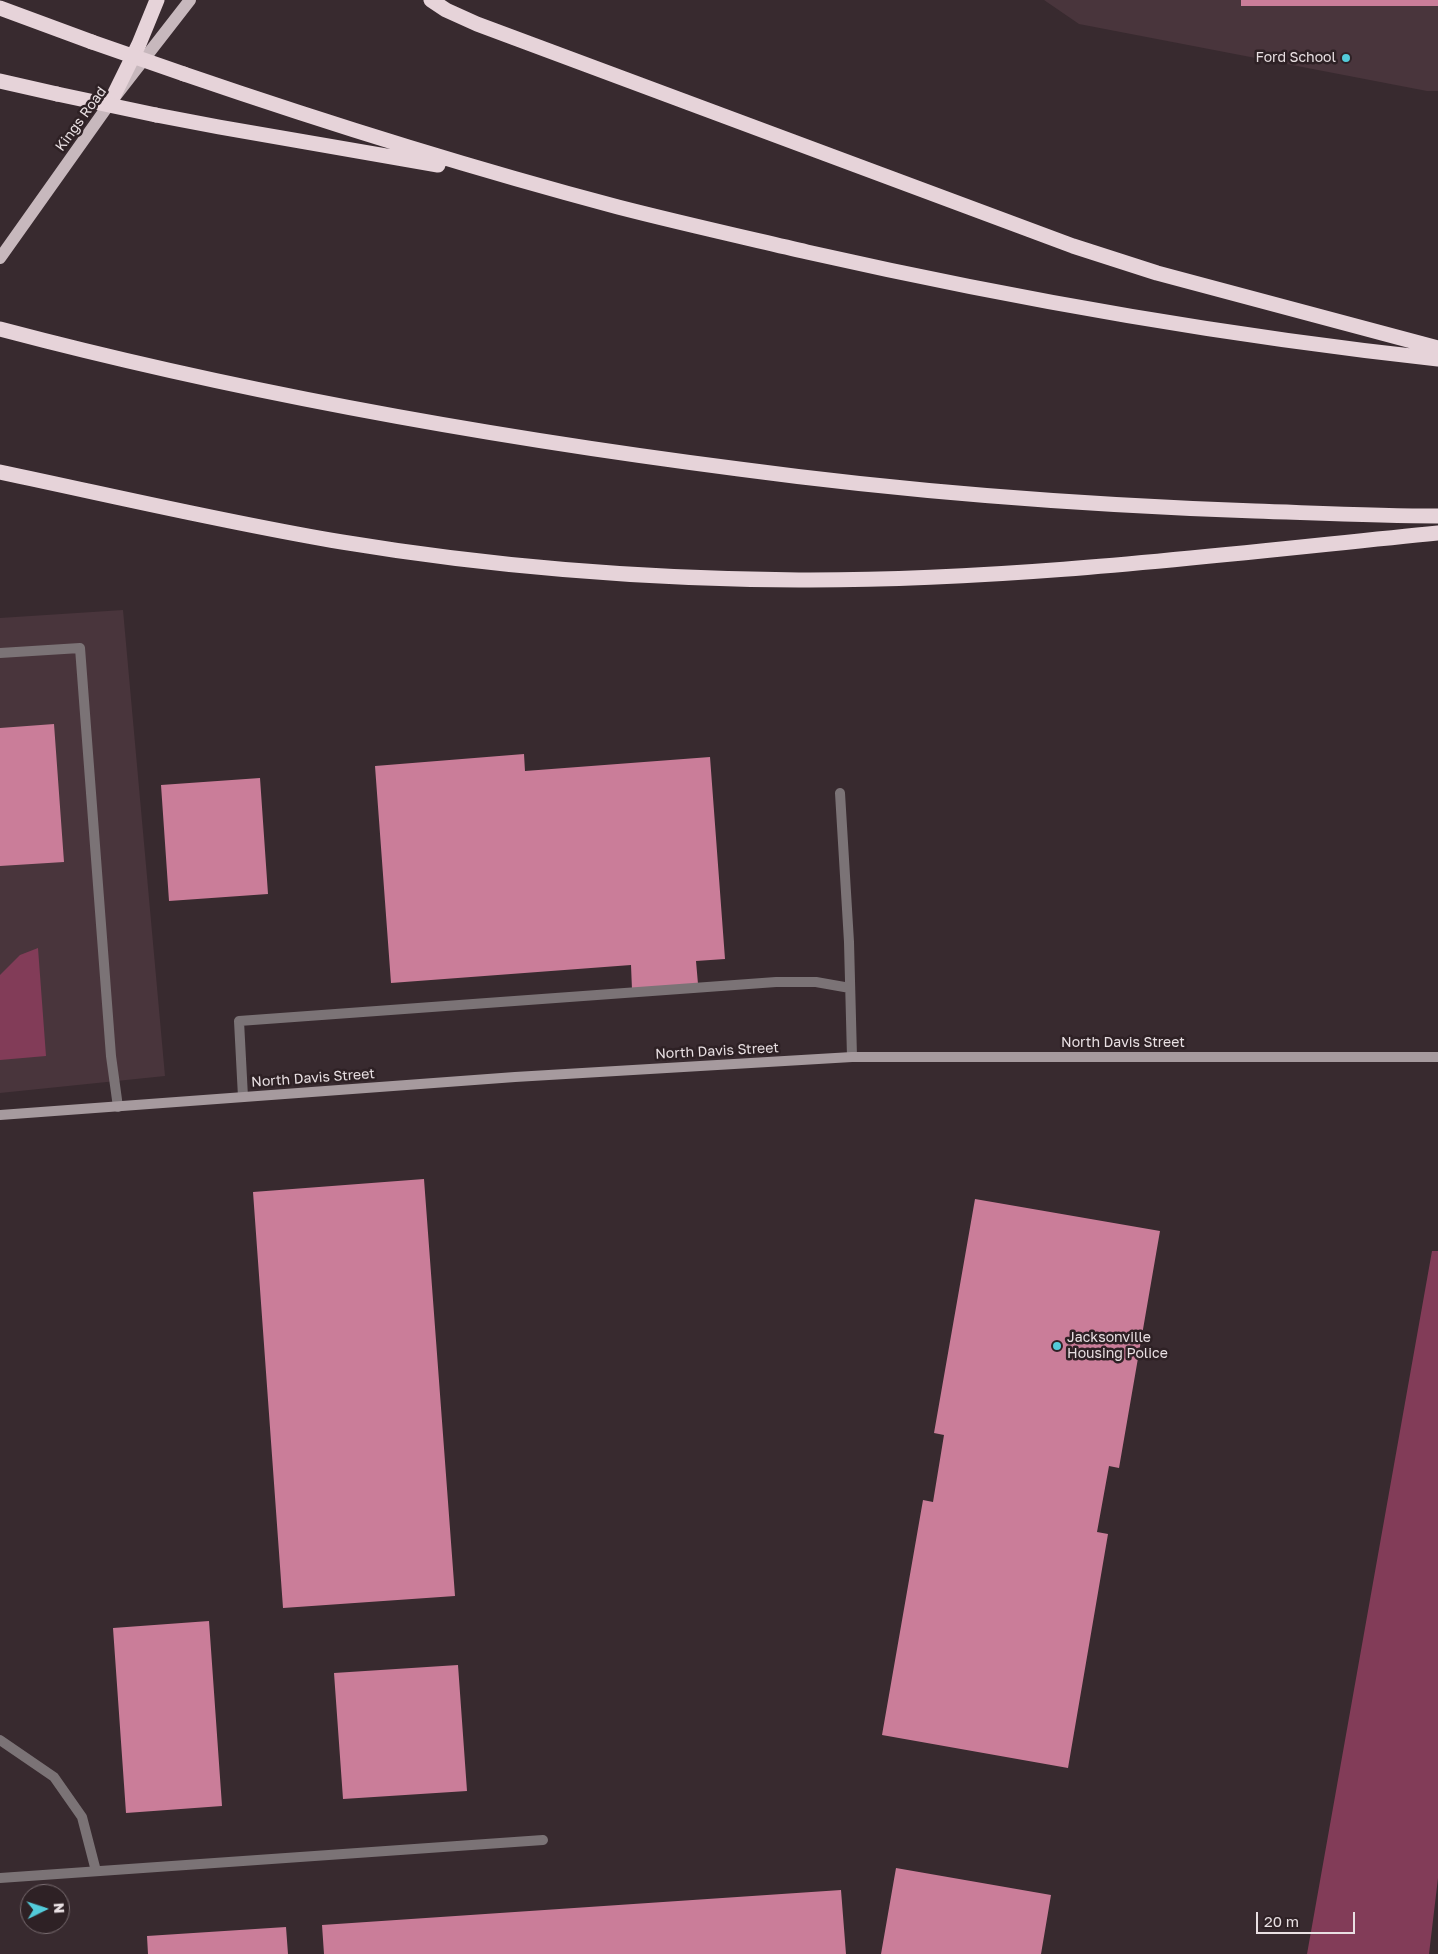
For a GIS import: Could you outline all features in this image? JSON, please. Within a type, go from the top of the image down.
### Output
[{"type":"highway","points":[[110,103],[139,44],[157,0]]},
{"type":"highway","points":[[431,0],[446,10],[477,24],[1073,246],[1157,273],[1438,348]]},
{"type":"highway","points":[[0,8],[184,74],[389,141],[504,176],[620,208],[735,236],[970,287],[1088,310],[1324,346],[1438,359]]},
{"type":"highway","points":[[0,81],[227,129],[504,176]]},
{"type":"highway","points":[[0,329],[56,344],[225,382],[454,428],[582,448],[818,480],[1059,502],[1200,509],[1438,516]]},
{"type":"highway","points":[[0,472],[235,522],[351,543],[527,566],[661,576],[806,580],[990,575],[1438,534]]},
{"type":"main road","name":"Kings Road","points":[[0,258],[110,103],[190,0]]},
{"type":"street","name":"North Davis Street","points":[[0,1115],[515,1076],[852,1057],[1438,1057]]},
{"type":"lane","points":[[0,653],[80,648],[111,1046],[118,1107]]},
{"type":"lane","points":[[840,793],[852,1057]]},
{"type":"lane","points":[[243,1097],[239,1021],[776,982],[816,982],[850,988]]},
{"type":"lane","points":[[0,1740],[54,1777],[82,1816],[96,1871]]},
{"type":"lane","points":[[0,1878],[543,1840]]},
{"type":"shaded area","name":"Ford School","points":[[1044,0],[1438,0],[1438,91],[1427,91],[1079,24]]},
{"type":"shaded area","points":[[123,610],[165,1076],[0,1093],[0,618]]},
{"type":"shaded area","points":[[38,948],[46,1056],[0,1060],[0,975],[20,955]]},
{"type":"shaded area","points":[[1432,1251],[1438,1251],[1438,1878],[1429,1954],[1307,1954]]},
{"type":"building","points":[[1241,0],[1438,0],[1438,6],[1241,6]]},
{"type":"building","points":[[54,724],[64,862],[0,866],[0,728]]},
{"type":"building","points":[[524,754],[525,771],[710,757],[725,959],[696,961],[698,984],[632,990],[631,965],[391,983],[375,766]]},
{"type":"building","points":[[260,778],[268,894],[169,901],[161,785]]},
{"type":"building","points":[[424,1179],[455,1596],[283,1608],[253,1192]]},
{"type":"building","points":[[975,1199],[1160,1231],[1119,1468],[1109,1466],[1097,1532],[1108,1534],[1068,1768],[882,1735],[923,1500],[933,1502],[944,1435],[934,1433]]},
{"type":"building","points":[[209,1621],[222,1806],[126,1813],[113,1628]]},
{"type":"building","points":[[458,1665],[467,1791],[343,1799],[334,1673]]},
{"type":"building","points":[[896,1868],[1051,1895],[1041,1954],[881,1954]]},
{"type":"building","points":[[841,1890],[846,1954],[324,1954],[322,1925]]},
{"type":"building","points":[[286,1927],[288,1954],[148,1954],[147,1936]]},
{"type":"place","name":"Ford School","points":[[1346,58]]},
{"type":"place","name":"Jacksonville Housing Police","points":[[1057,1346]]}]
